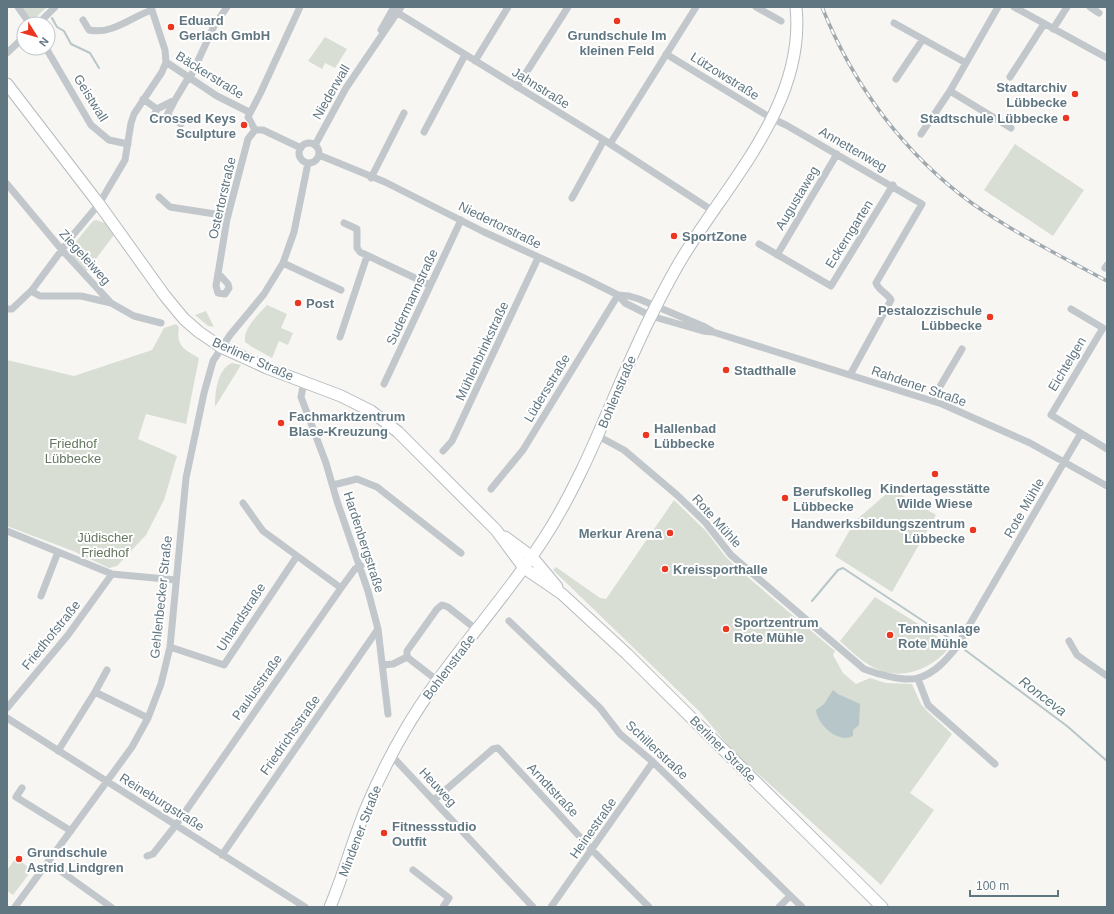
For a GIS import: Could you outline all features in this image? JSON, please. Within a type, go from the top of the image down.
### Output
[{"type":"main road","name":"Bohlenstraße","points":[[391,755],[406,728],[438,681],[532,557],[571,493],[651,316],[662,295],[684,254],[756,147],[771,118],[783,91],[790,65],[796,30],[796,7]]},
{"type":"main road","name":"Berliner Straße","points":[[7,84],[99,204],[165,296],[184,319],[199,332],[221,347],[267,368],[341,396],[371,411],[385,421],[496,530],[532,557],[562,594]]},
{"type":"main road","name":"Berliner Straße","points":[[496,530],[524,568],[562,594],[628,654],[882,907]]},
{"type":"main road","name":"Mindener Straße","points":[[330,907],[367,806],[391,755]]},
{"type":"street","points":[[18,7],[24,16]]},
{"type":"street","points":[[46,16],[56,7]]},
{"type":"street","points":[[181,124],[167,115],[186,80],[190,78],[211,31],[227,7]]},
{"type":"street","points":[[300,7],[248,117],[255,130],[263,130],[301,148]]},
{"type":"street","name":"Jahnstraße","points":[[385,7],[396,10],[714,211]]},
{"type":"street","points":[[475,61],[508,7]]},
{"type":"street","points":[[517,87],[568,7]]},
{"type":"street","points":[[572,198],[696,7]]},
{"type":"street","points":[[756,7],[781,21]]},
{"type":"street","points":[[920,134],[950,91],[998,7]]},
{"type":"street","points":[[1014,7],[1107,58]]},
{"type":"street","points":[[1053,29],[1067,7]]},
{"type":"street","points":[[1090,7],[1099,13]]},
{"type":"street","points":[[84,20],[89,30],[99,32],[109,30],[152,9]]},
{"type":"street","name":"Bäckerstraße","points":[[152,9],[165,50],[166,62],[217,96],[250,112]]},
{"type":"street","name":"Niederwall","points":[[315,145],[346,88],[396,10]]},
{"type":"street","points":[[894,23],[966,63]]},
{"type":"street","points":[[1010,77],[1044,24]]},
{"type":"street","points":[[896,79],[923,39]]},
{"type":"street","points":[[7,53],[16,45]]},
{"type":"street","name":"Lützowstraße","points":[[666,54],[771,118]]},
{"type":"street","points":[[424,132],[465,55]]},
{"type":"street","name":"Geistwall","points":[[51,56],[91,125],[109,140],[128,144]]},
{"type":"street","points":[[7,309],[12,309],[31,291],[99,204],[120,172],[125,160],[131,123],[141,102],[162,72],[166,62]]},
{"type":"street","points":[[950,91],[1011,128]]},
{"type":"street","points":[[152,120],[156,109],[175,100]]},
{"type":"street","points":[[141,102],[156,109]]},
{"type":"street","points":[[371,178],[404,113]]},
{"type":"street","name":"Annettenweg","points":[[771,118],[893,185],[922,204],[876,283],[878,288],[891,300],[850,375]]},
{"type":"street","name":"Ostertorstraße","points":[[218,273],[228,216],[248,140],[255,130]]},
{"type":"street","points":[[301,148],[308,144],[315,145],[318,149],[318,155],[314,161],[308,163]]},
{"type":"street","points":[[301,148],[300,157],[308,163]]},
{"type":"street","name":"Augustaweg","points":[[777,255],[837,154]]},
{"type":"street","name":"Niedertorstraße","points":[[318,155],[411,195],[538,258],[618,295],[629,296],[651,316]]},
{"type":"street","points":[[221,347],[264,294],[283,263],[294,232],[308,163]]},
{"type":"street","name":"Ziegeleiweg","points":[[7,184],[62,250],[111,303],[134,316],[161,323]]},
{"type":"street","name":"Eckerngarten","points":[[759,244],[830,286],[893,185]]},
{"type":"street","points":[[159,197],[170,207],[228,216]]},
{"type":"street","name":"Sudermannstraße","points":[[384,384],[461,220]]},
{"type":"street","points":[[344,223],[357,229],[358,248],[367,256],[430,285]]},
{"type":"street","points":[[340,337],[367,256]]},
{"type":"street","name":"Mühlenbrinkstraße","points":[[443,451],[452,441],[538,258]]},
{"type":"street","points":[[283,263],[341,290]]},
{"type":"street","points":[[31,291],[40,296],[80,296],[111,303]]},
{"type":"street","name":"Niedertorstraße","points":[[618,295],[625,303],[651,316]]},
{"type":"street","name":"Lüdersstraße","points":[[491,488],[523,450],[618,295]]},
{"type":"street","name":"Eichtelgen","points":[[1071,309],[1103,328],[1051,415],[1107,449]]},
{"type":"street","name":"Rahdener Straße","points":[[651,316],[704,326],[713,332]]},
{"type":"street","name":"Rahdener Straße","points":[[651,316],[703,331],[713,332],[932,400],[1000,428],[1107,486]]},
{"type":"street","name":"Gehlenbecker Straße","points":[[15,907],[132,747],[148,718],[161,684],[170,647],[188,468],[204,393],[215,356],[221,347]]},
{"type":"street","points":[[932,400],[962,349]]},
{"type":"street","name":"Hardenbergstraße","points":[[304,381],[301,397],[333,485],[337,501],[360,566],[378,629],[388,714]]},
{"type":"street","points":[[1064,462],[1081,433]]},
{"type":"street","name":"Rote Mühle","points":[[598,436],[624,450],[677,495],[705,522],[731,555],[864,669],[880,676],[918,679],[934,670],[956,648],[1064,462]]},
{"type":"street","points":[[333,485],[357,479],[377,486],[461,553]]},
{"type":"street","points":[[243,503],[263,531],[341,588]]},
{"type":"street","points":[[7,531],[112,574],[176,580]]},
{"type":"street","points":[[41,596],[58,552]]},
{"type":"street","name":"Uhlandstraße","points":[[170,647],[224,665],[297,556]]},
{"type":"street","name":"Paulusstraße","points":[[147,856],[153,854],[176,825],[355,568],[360,566]]},
{"type":"street","name":"Friedhofstraße","points":[[7,708],[68,635],[112,574]]},
{"type":"street","points":[[407,656],[407,651],[437,609],[442,605],[448,607],[477,630]]},
{"type":"street","name":"Schillerstraße","points":[[509,621],[600,708],[620,734],[653,762],[802,907]]},
{"type":"street","name":"Friedrichsstraße","points":[[222,854],[378,629]]},
{"type":"street","points":[[1068,641],[1077,655],[1107,676]]},
{"type":"street","points":[[383,665],[393,664],[407,656]]},
{"type":"street","points":[[407,656],[438,681]]},
{"type":"street","points":[[58,751],[95,692],[106,670]]},
{"type":"street","points":[[918,679],[928,705],[995,764]]},
{"type":"street","points":[[95,692],[148,718]]},
{"type":"street","name":"Reineburgstraße","points":[[7,718],[305,907]]},
{"type":"street","name":"Arndtstraße","points":[[434,800],[470,771],[493,749],[498,748],[592,850],[649,907]]},
{"type":"street","name":"Heuweg","points":[[391,755],[533,907]]},
{"type":"street","name":"Heinestraße","points":[[551,907],[653,762]]},
{"type":"street","points":[[22,788],[16,796],[71,831]]},
{"type":"street","points":[[48,862],[111,907]]},
{"type":"street","points":[[413,870],[449,898],[445,906]]},
{"type":"street","points":[[779,907],[790,896]]},
{"type":"green space","points":[[21,7],[47,7],[37,16],[27,16]]},
{"type":"green space","points":[[325,37],[347,49],[335,68],[325,63],[322,69],[308,61]]},
{"type":"green space","points":[[1015,144],[1084,190],[1053,236],[984,190]]},
{"type":"green space","points":[[96,220],[105,223],[114,235],[86,272],[69,254],[69,250],[93,221]]},
{"type":"green space","points":[[267,305],[287,314],[281,328],[293,333],[288,345],[279,341],[272,358],[245,342],[246,332],[256,317]]},
{"type":"green space","points":[[206,311],[214,327],[208,326],[195,315]]},
{"type":"green space","name":"Friedhof Lübbecke","points":[[176,324],[179,327],[178,333],[182,346],[199,358],[186,424],[146,414],[138,439],[177,456],[164,500],[146,535],[117,566],[109,568],[73,551],[7,526],[7,360],[74,376],[152,350],[164,328]]},
{"type":"green space","points":[[232,363],[241,365],[215,407],[216,389],[220,376],[223,370]]},
{"type":"green space","points":[[892,489],[936,515],[892,592],[835,556],[855,521]]},
{"type":"green space","points":[[674,500],[706,531],[725,556],[737,568],[835,651],[833,655],[843,673],[856,684],[870,678],[886,683],[912,684],[921,704],[952,734],[910,793],[934,810],[881,885],[734,752],[699,711],[553,570],[556,567],[600,598],[606,599]]},
{"type":"green space","name":"Tennisanlage Rote Mühle","points":[[875,597],[951,646],[934,662],[913,672],[891,673],[869,665],[840,641]]},
{"type":"green space","points":[[16,858],[32,870],[13,895],[7,891],[7,870]]},
{"type":"shaded area","points":[[833,690],[838,694],[860,704],[859,725],[853,730],[853,736],[847,738],[835,735],[824,726],[817,715],[816,710],[824,704]]},
{"type":"waterway","name":"Ronceva","points":[[56,25],[64,31],[71,44],[90,53],[99,68]]},
{"type":"waterway","name":"Ronceva","points":[[812,601],[838,570],[843,568],[949,638]]},
{"type":"waterway","name":"Ronceva","points":[[965,650],[1067,726],[1107,761]]},
{"type":"railway","points":[[822,7],[849,64],[865,91],[904,141],[925,164],[948,185],[989,215],[1107,281]]},
{"type":"place","name":"Grundschule Im kleinen Feld","points":[[617,21]]},
{"type":"place","name":"Eduard Gerlach GmbH","points":[[171,27]]},
{"type":"place","name":"Stadtarchiv Lübbecke","points":[[1075,94]]},
{"type":"place","name":"Stadtschule Lübbecke","points":[[1066,118]]},
{"type":"place","name":"Crossed Keys Sculpture","points":[[244,125]]},
{"type":"place","name":"SportZone","points":[[674,236]]},
{"type":"place","name":"Post","points":[[298,303]]},
{"type":"place","name":"Pestalozzischule Lübbecke","points":[[990,317]]},
{"type":"place","name":"Stadthalle","points":[[726,370]]},
{"type":"place","name":"Fachmarktzentrum Blase-Kreuzung","points":[[281,423]]},
{"type":"place","name":"Hallenbad Lübbecke","points":[[646,435]]},
{"type":"place","name":"Kindertagesstätte Wilde Wiese","points":[[935,474]]},
{"type":"place","name":"Berufskolleg Lübbecke","points":[[785,498]]},
{"type":"place","name":"Handwerksbildungszentrum Lübbecke","points":[[973,530]]},
{"type":"place","name":"Merkur Arena","points":[[670,533]]},
{"type":"place","name":"Kreissporthalle","points":[[665,569]]},
{"type":"place","name":"Sportzentrum Rote Mühle","points":[[726,629]]},
{"type":"place","name":"Tennisanlage Rote Mühle","points":[[890,635]]},
{"type":"place","name":"Fitnessstudio Outfit","points":[[384,833]]},
{"type":"place","name":"Grundschule Astrid Lindgren","points":[[19,859]]},
{"type":"park label","name":"Jüdischer Friedhof","points":[[105,544]]}]
